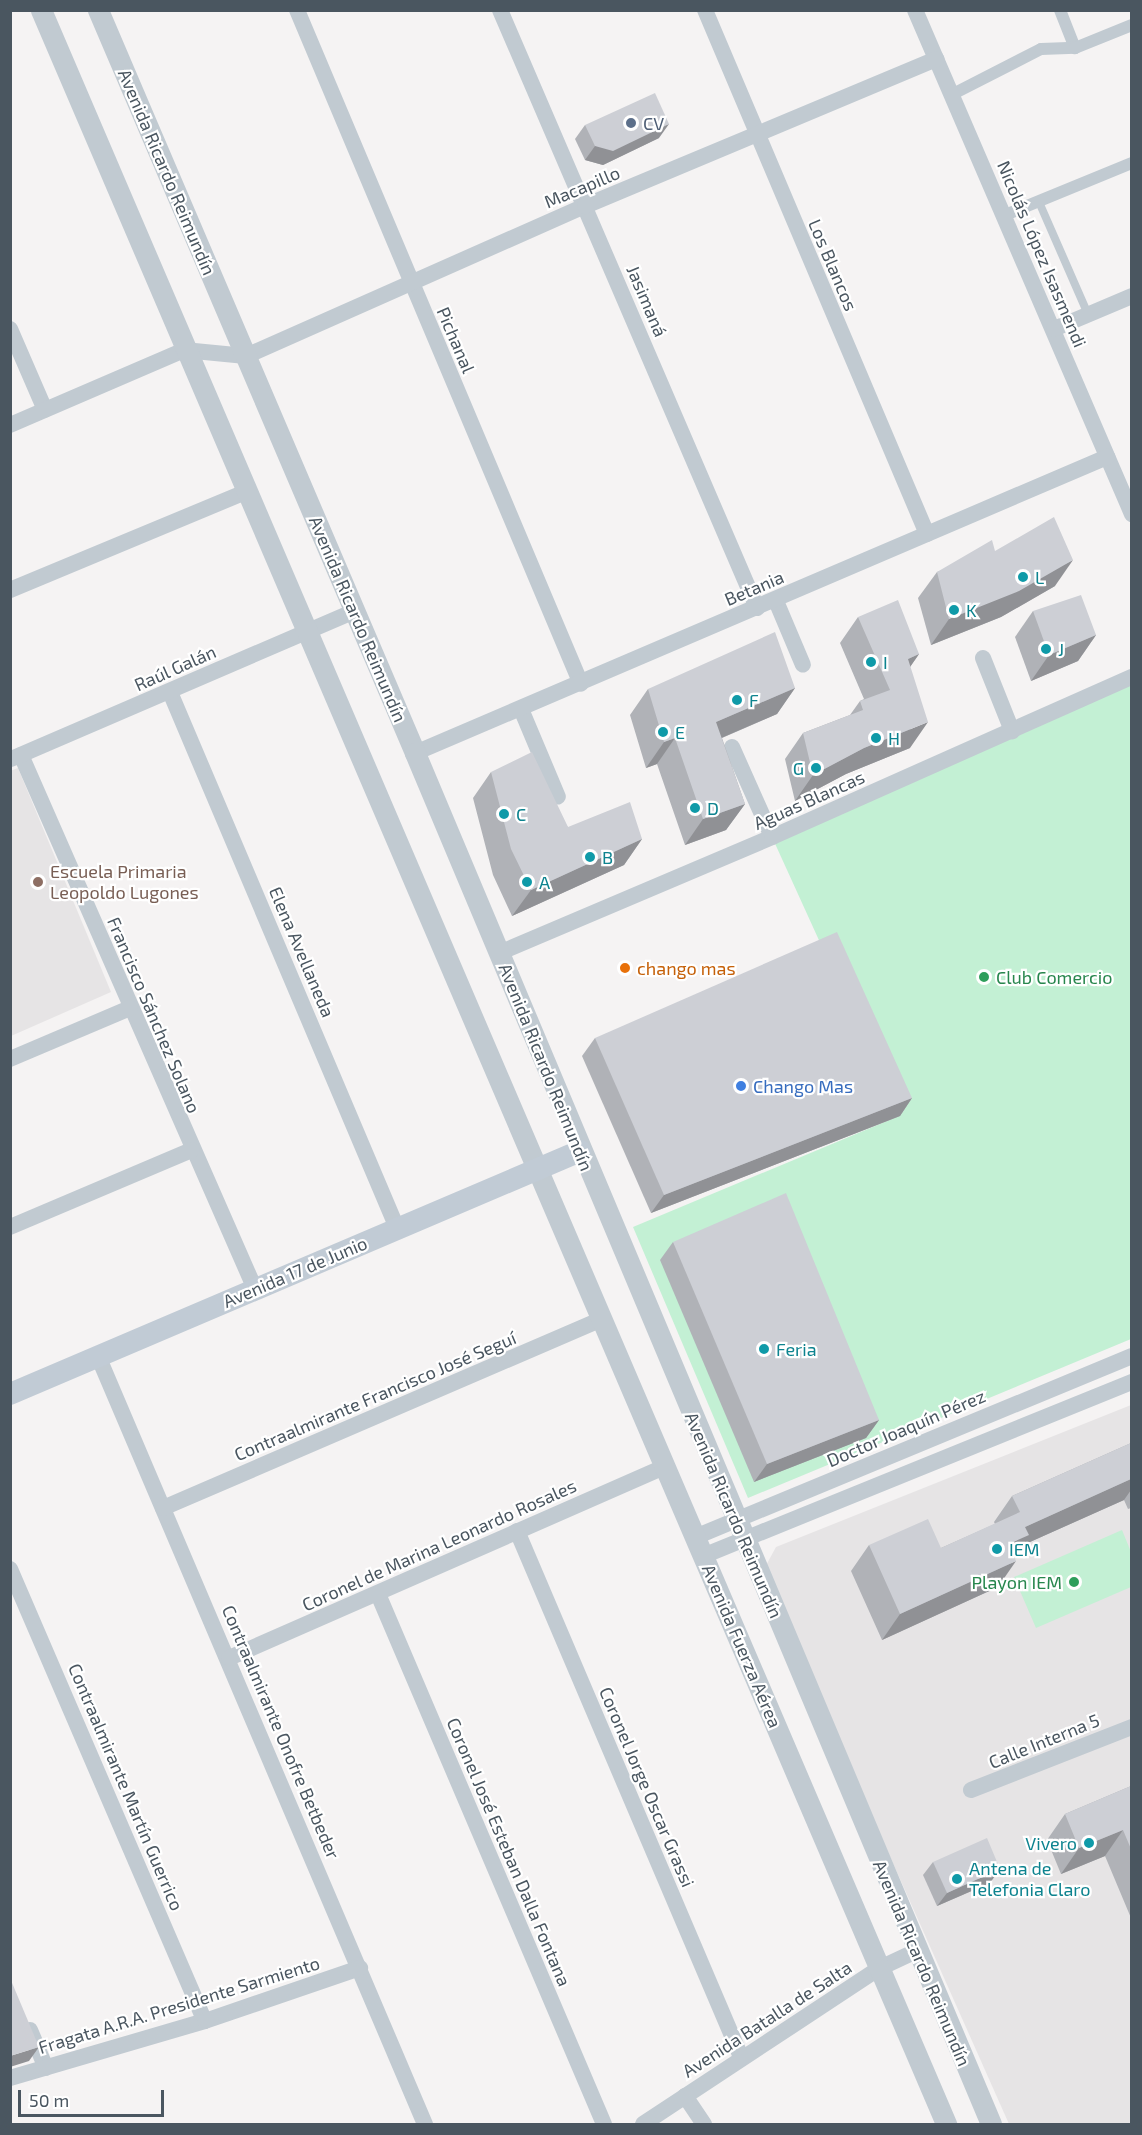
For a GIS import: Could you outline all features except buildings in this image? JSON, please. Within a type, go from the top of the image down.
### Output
[{"type":"main road","name":"Avenida 17 de Junio","points":[[10,1394],[580,1151]]},
{"type":"street","points":[[41,10],[184,350],[537,1169]]},
{"type":"street","name":"Avenida Ricardo Reimundín","points":[[98,10],[500,953],[580,1151],[991,2124]]},
{"type":"street","name":"Pichanal","points":[[297,10],[581,684]]},
{"type":"street","name":"Jasimaná","points":[[500,10],[757,608]]},
{"type":"street","name":"Los Blancos","points":[[705,10],[927,534]]},
{"type":"street","name":"Nicolás López Isasmendi","points":[[915,10],[1054,328],[1131,514]]},
{"type":"street","points":[[1060,10],[1075,48]]},
{"type":"street","points":[[951,95],[1041,50],[1075,48],[1131,25]]},
{"type":"street","name":"Macapillo","points":[[246,356],[412,285],[585,206],[936,59]]},
{"type":"street","points":[[1005,215],[1131,163]]},
{"type":"street","points":[[1054,328],[1131,296]]},
{"type":"street","points":[[10,329],[45,410]]},
{"type":"street","points":[[10,425],[184,350],[246,356]]},
{"type":"street","name":"Betania","points":[[415,753],[776,601],[1107,457]]},
{"type":"street","points":[[10,590],[246,492]]},
{"type":"street","points":[[776,601],[803,665]]},
{"type":"street","name":"Raúl Galán","points":[[16,757],[354,611]]},
{"type":"street","points":[[982,658],[1012,731]]},
{"type":"street","name":"Aguas Blancas","points":[[500,953],[772,837],[1131,677]]},
{"type":"street","name":"Elena Avellaneda","points":[[170,692],[397,1228]]},
{"type":"street","points":[[521,709],[558,797]]},
{"type":"street","points":[[732,747],[772,837]]},
{"type":"street","name":"Francisco Sánchez Solano","points":[[16,757],[255,1289]]},
{"type":"street","points":[[10,1059],[130,1008]]},
{"type":"street","points":[[10,1227],[191,1150]]},
{"type":"street","name":"Avenida Fuerza Aérea","points":[[537,1169],[946,2124]]},
{"type":"street","name":"Contraalmirante Francisco José Seguí","points":[[163,1508],[602,1319]]},
{"type":"street","name":"Contraalmirante Onofre Betbeder","points":[[98,1356],[360,1968],[418,2123]]},
{"type":"street","name":"Doctor Joaquín Pérez","points":[[741,1530],[1131,1356]]},
{"type":"street","name":"Doctor Joaquín Pérez","points":[[699,1546],[1131,1382]]},
{"type":"street","name":"Coronel de Marina Leonardo Rosales","points":[[229,1658],[665,1467]]},
{"type":"street","name":"Coronel Jorge Oscar Grassi","points":[[517,1532],[741,2057]]},
{"type":"street","name":"Contraalmirante Martín Guerrico","points":[[10,1569],[205,2021]]},
{"type":"street","name":"Coronel José Esteban Dalla Fontana","points":[[378,1594],[604,2124]]},
{"type":"street","name":"Calle Interna 5","points":[[971,1790],[1131,1727]]},
{"type":"street","name":"Avenida Batalla de Salta","points":[[643,2124],[741,2057],[880,1968],[916,1951]]},
{"type":"street","name":"Fragata A.R.A. Presidente Sarmiento","points":[[10,2078],[205,2021],[360,1968]]},
{"type":"street","points":[[24,2016],[46,2068]]},
{"type":"street","points":[[685,2096],[704,2124]]},
{"type":"lane","points":[[1039,202],[1088,315]]},
{"type":"shaded area","name":"Escuela Primaria Leopoldo Lugones","points":[[18,768],[111,992],[11,1036],[10,771]]},
{"type":"shaded area","points":[[1131,1405],[1131,2124],[1009,2124],[763,1571],[776,1547]]},
{"type":"green space","name":"Club Comercio","points":[[1131,677],[1131,1339],[748,1498],[633,1227],[899,1116],[772,837]]},
{"type":"green space","name":"Playon IEM","points":[[1122,1530],[1131,1552],[1131,1587],[1036,1628],[1014,1577]]},
{"type":"place","name":"CV","points":[[631,123]]},
{"type":"place","name":"L","points":[[1023,577]]},
{"type":"place","name":"K","points":[[954,610]]},
{"type":"place","name":"J","points":[[1046,649]]},
{"type":"place","name":"I","points":[[871,662]]},
{"type":"place","name":"F","points":[[737,700]]},
{"type":"place","name":"E","points":[[663,732]]},
{"type":"place","name":"H","points":[[876,738]]},
{"type":"place","name":"G","points":[[816,768]]},
{"type":"place","name":"D","points":[[695,808]]},
{"type":"place","name":"C","points":[[504,814]]},
{"type":"place","name":"B","points":[[590,857]]},
{"type":"place","name":"Escuela Primaria Leopoldo Lugones","points":[[38,882]]},
{"type":"place","name":"A","points":[[527,882]]},
{"type":"place","name":"chango mas","points":[[625,968]]},
{"type":"place","name":"Club Comercio","points":[[984,977]]},
{"type":"place","name":"Chango Mas","points":[[741,1086]]},
{"type":"place","name":"Feria","points":[[764,1349]]},
{"type":"place","name":"IEM","points":[[997,1549]]},
{"type":"place","name":"Playon IEM","points":[[1074,1582]]},
{"type":"place","name":"Vivero","points":[[1089,1843]]},
{"type":"place","name":"Antena de Telefonia Claro","points":[[957,1879]]}]
